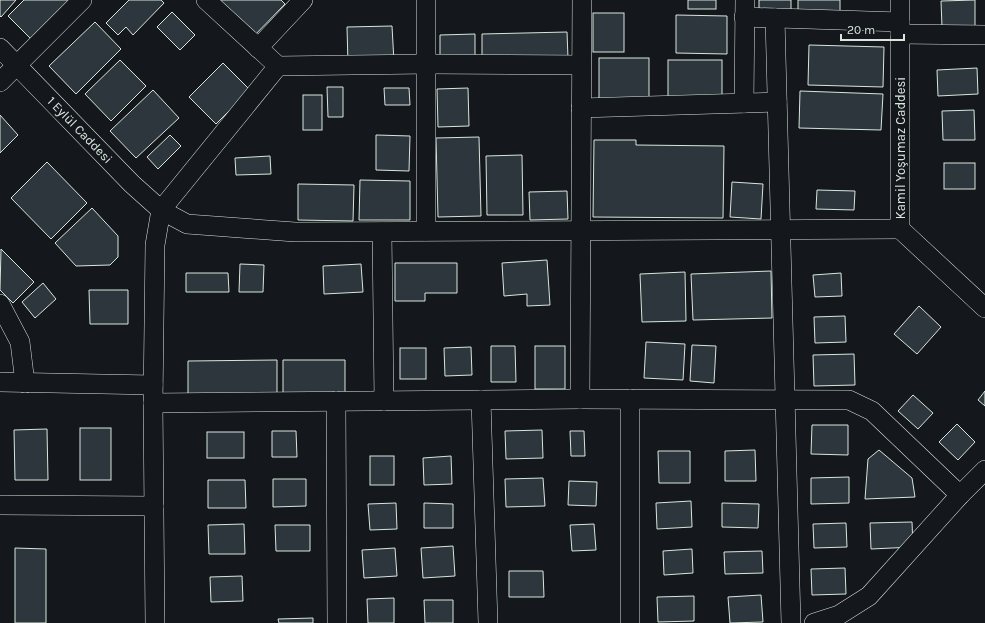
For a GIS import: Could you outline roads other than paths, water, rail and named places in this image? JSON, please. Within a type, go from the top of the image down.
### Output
[{"type":"street","points":[[0,82],[82,0]]},
{"type":"street","points":[[206,0],[278,66],[426,64],[581,65]]},
{"type":"street","points":[[258,48],[303,0]]},
{"type":"street","points":[[426,0],[426,231]]},
{"type":"street","points":[[580,399],[582,0]]},
{"type":"street","name":"Kamil Yoşumaz Caddesi","points":[[900,0],[900,229],[985,308]]},
{"type":"street","points":[[744,103],[745,8],[775,18],[985,35]]},
{"type":"street","points":[[775,18],[791,623]]},
{"type":"street","name":"1 Eylül Caddesi","points":[[0,48],[132,184],[161,210],[187,224],[295,232],[900,229]]},
{"type":"street","points":[[155,623],[153,394],[155,245],[161,210],[278,66]]},
{"type":"street","points":[[581,108],[777,102]]},
{"type":"street","points":[[382,232],[384,400]]},
{"type":"street","points":[[0,304],[20,342],[25,383]]},
{"type":"street","points":[[0,382],[153,394],[336,401],[580,399],[849,400],[872,411],[960,495]]},
{"type":"street","points":[[630,399],[630,623]]},
{"type":"street","points":[[482,400],[488,623]]},
{"type":"street","points":[[336,401],[337,623]]},
{"type":"street","points":[[814,623],[840,615],[869,596],[960,495],[985,470]]},
{"type":"street","points":[[0,505],[154,506]]}]
